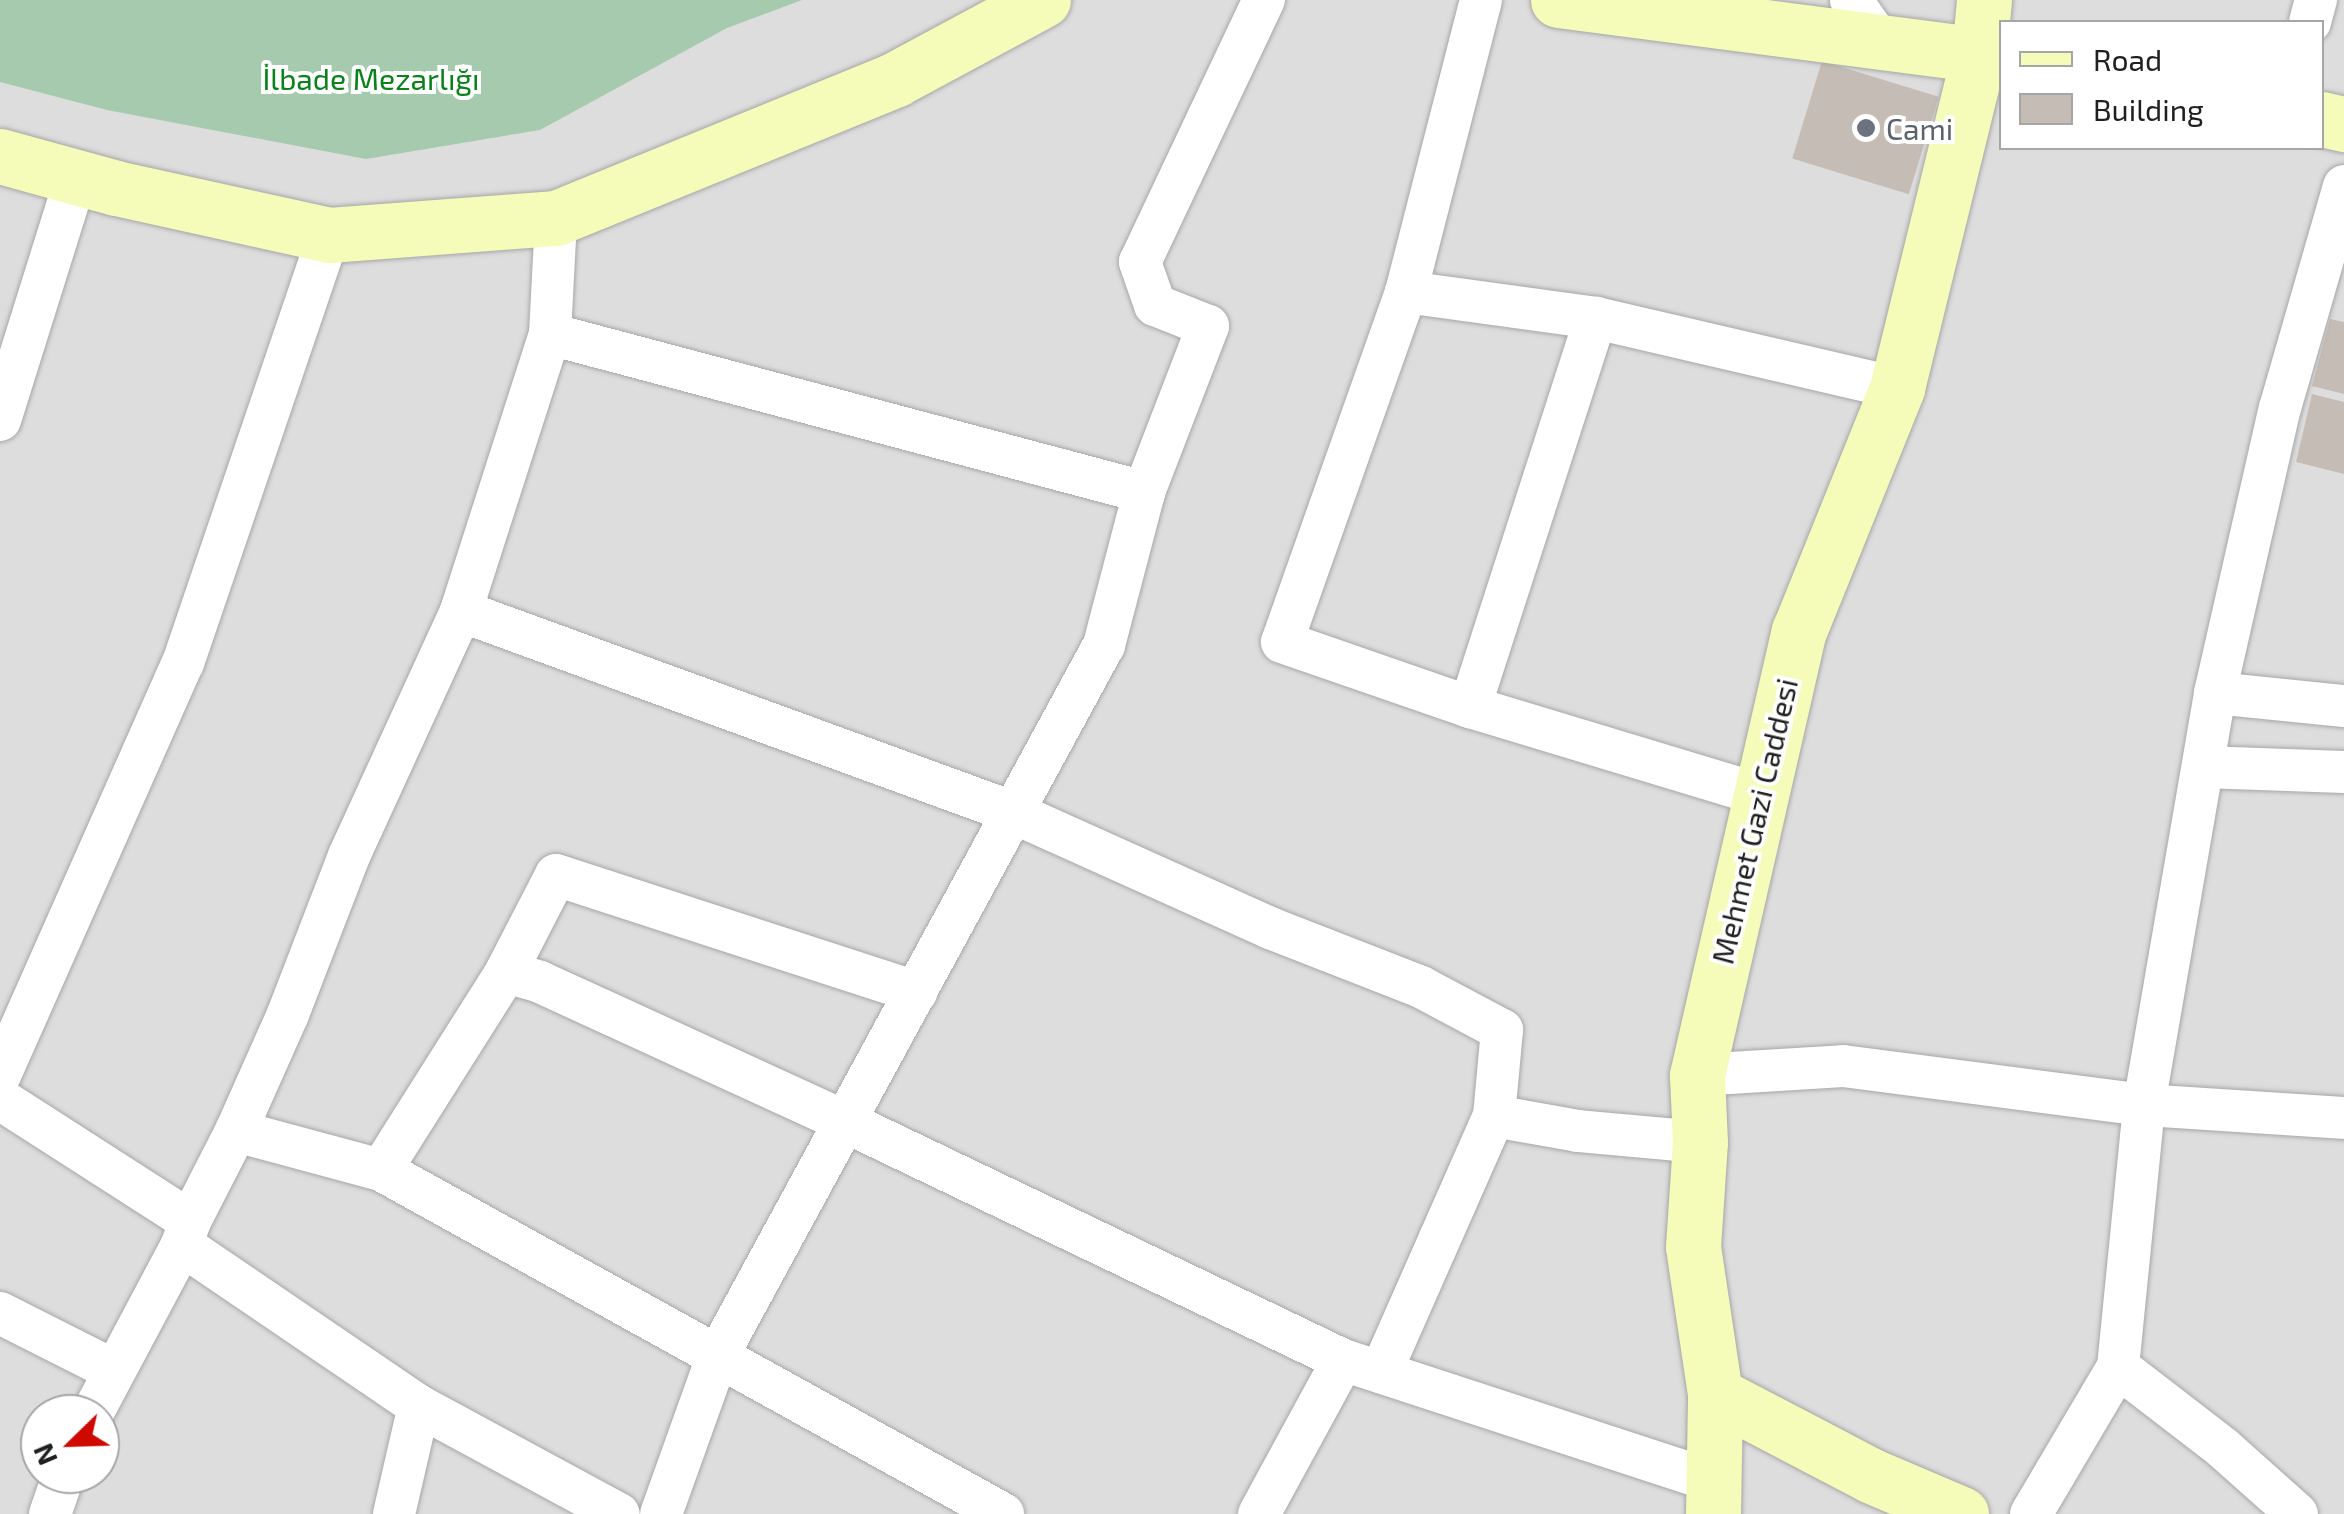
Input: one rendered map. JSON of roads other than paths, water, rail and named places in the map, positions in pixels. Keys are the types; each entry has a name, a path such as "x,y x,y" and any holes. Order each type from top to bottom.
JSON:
{"street":[{"path":"0,156 116,188 330,235 556,218 896,79 1042,0"},
{"path":"660,1514 718,1355 1104,645 1144,492 1208,326 1154,306 1140,262 1264,0"},
{"path":"1481,0 1406,292 1282,642 1470,707 1758,794"},
{"path":"1558,0 1865,20 1990,56"},
{"name":"Mehmet Gazi Caddesi","path":"1712,1497 1716,1394 1693,1246 1700,1142 1696,1075 1758,794 1799,631 1897,388 1990,56 1984,0"},
{"path":"0,420 78,175"},
{"path":"2031,1514 2118,1367 2144,1104 2216,693 2280,408 2344,186"},
{"path":"102,1394 236,1131 288,1014 349,856 461,611 550,334 556,218"},
{"path":"0,1075 183,663 330,235"},
{"path":"1406,292 1596,318 1897,388"},
{"path":"1470,707 1596,318"},
{"path":"550,334 1144,492"},
{"path":"461,611 1012,812 1270,928 1420,987 1502,1030 1494,1116 1362,1366 1259,1514"},
{"path":"2216,693 2344,706"},
{"path":"2203,767 2344,772"},
{"path":"381,1170 506,972 556,874 916,992"},
{"path":"506,972 540,982 846,1122 1362,1366 1712,1497"},
{"path":"1696,1075 1843,1066 2144,1104 2344,1118"},
{"path":"0,1100 419,1406 620,1514"},
{"path":"1494,1116 1578,1131 1700,1142"},
{"path":"236,1131 381,1170 1003,1514"},
{"path":"0,1313 113,1370"},
{"path":"2118,1367 2223,1448 2297,1514"},
{"path":"1716,1394 1872,1476 1962,1514"},
{"path":"394,1514 419,1406"}],"place":[{"name":"Cami","path":"1866,128"}],"park label":[{"name":"İlbade Mezarlığı","path":"371,78"}]}
